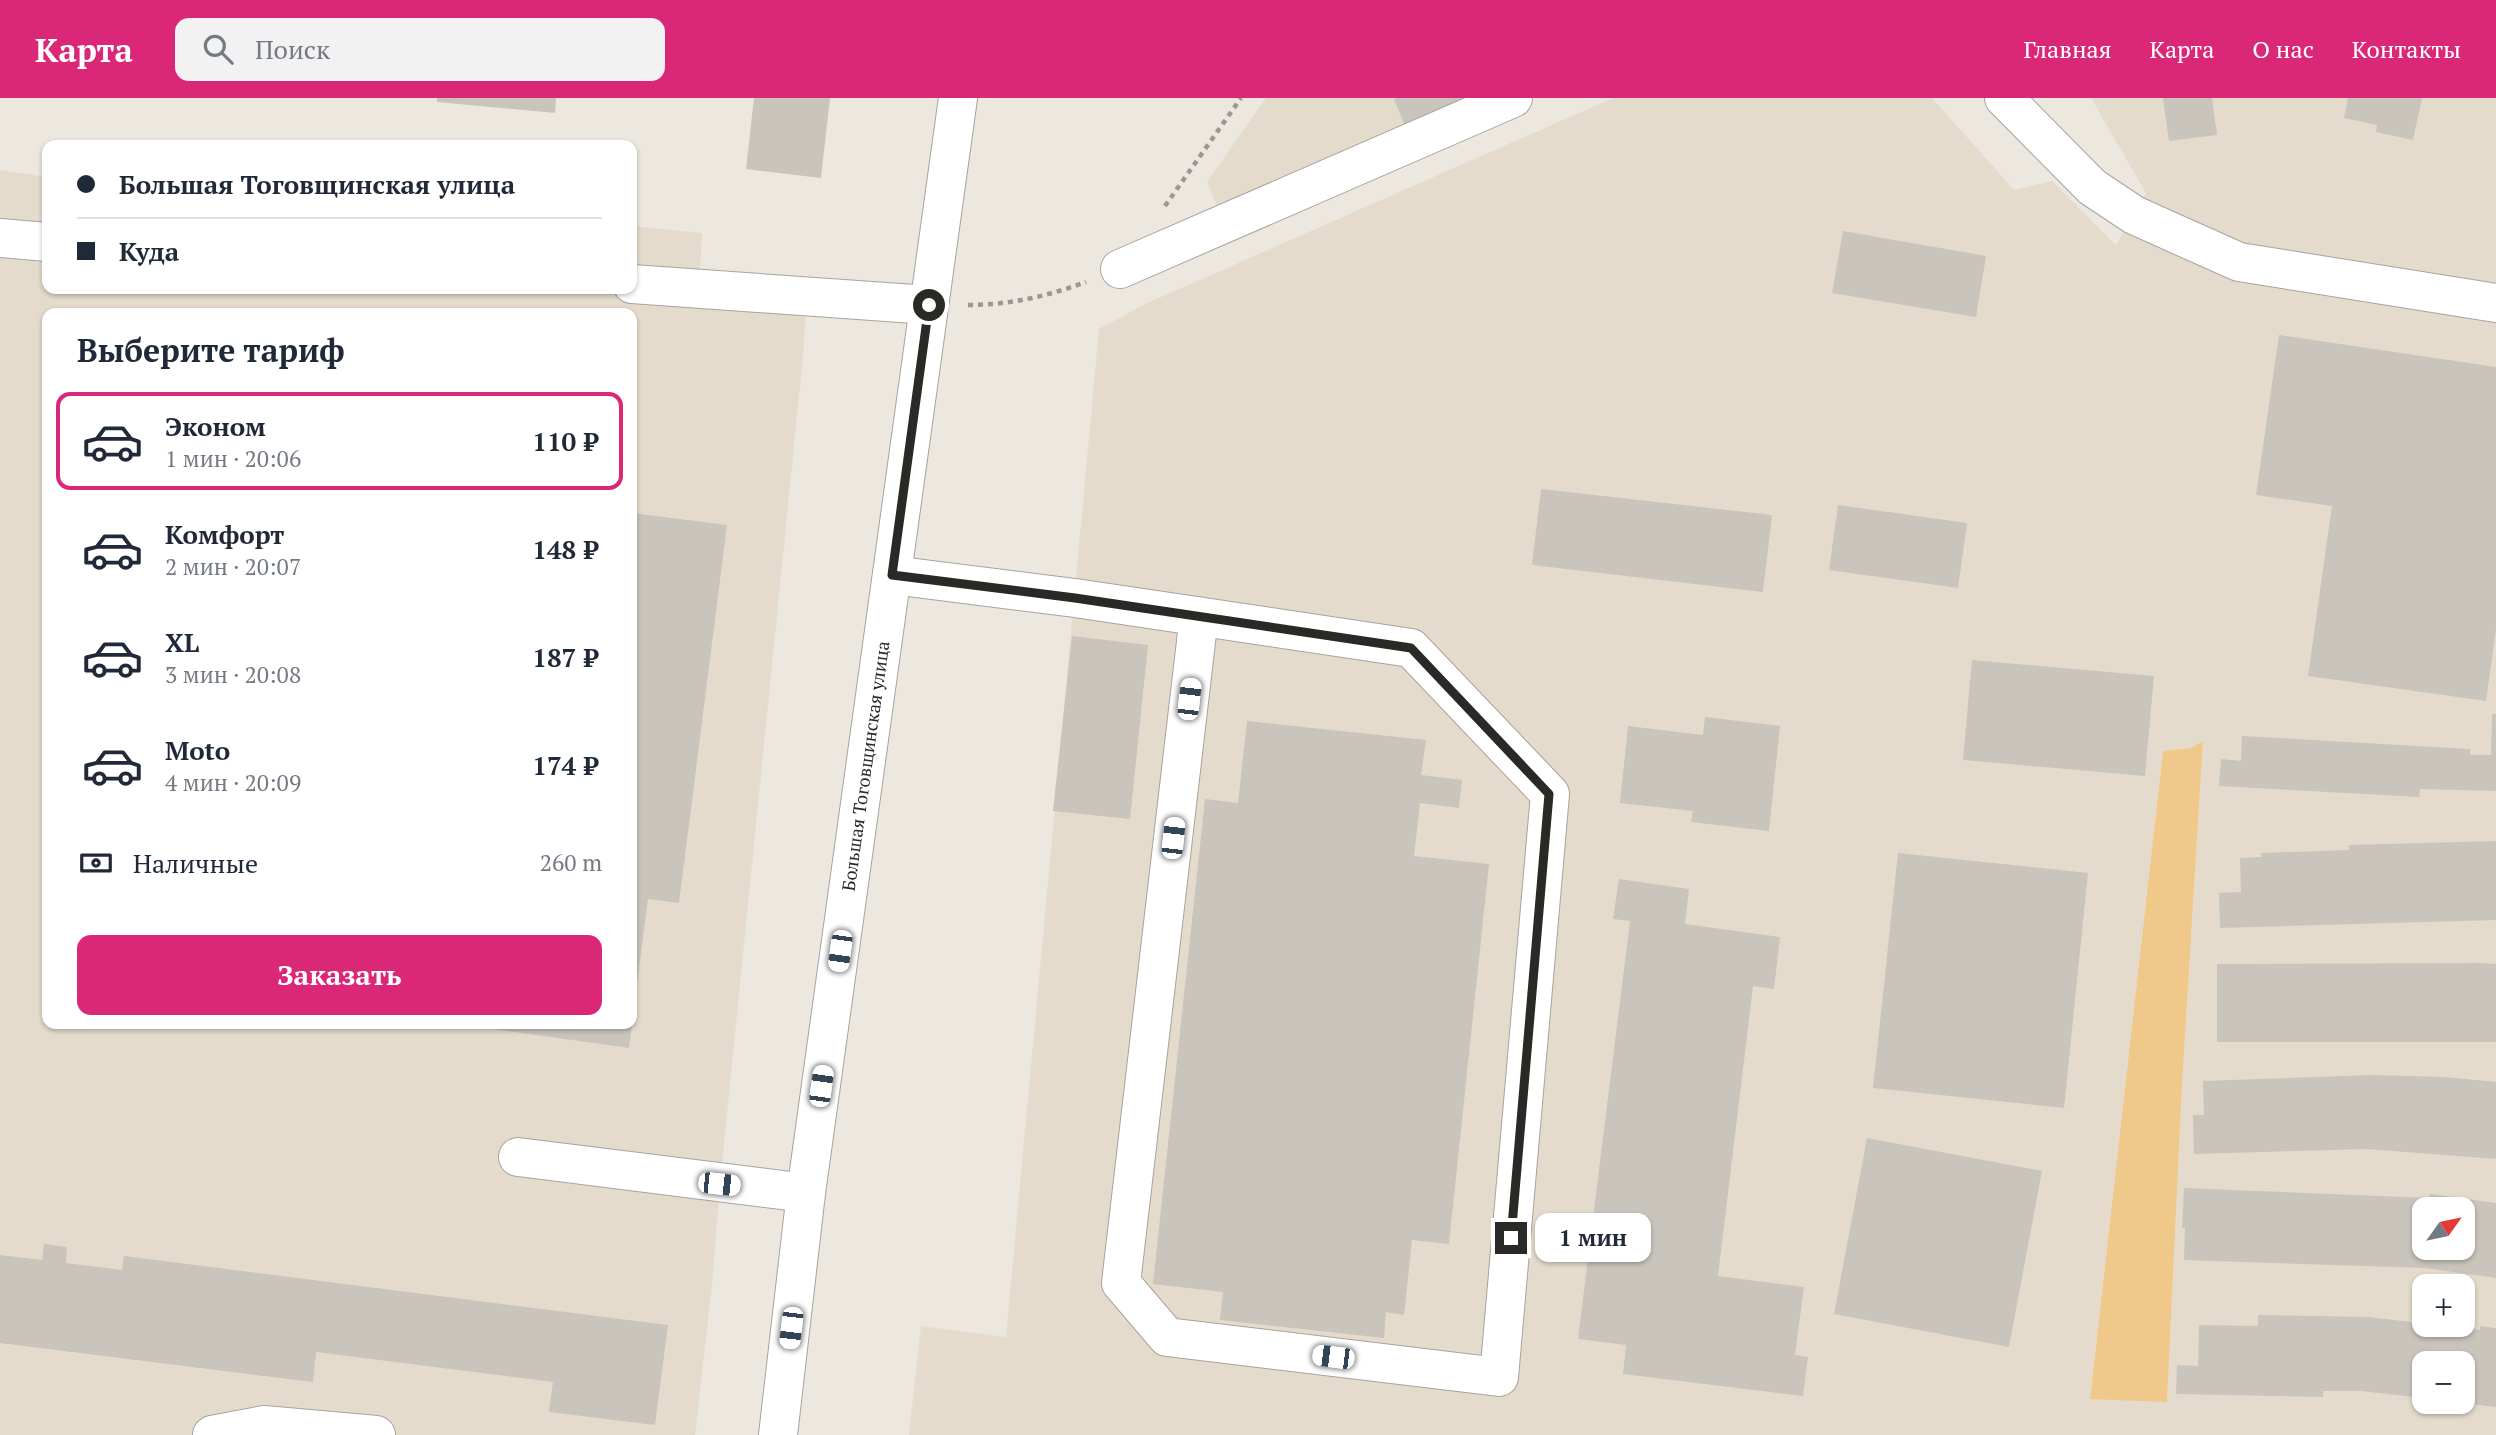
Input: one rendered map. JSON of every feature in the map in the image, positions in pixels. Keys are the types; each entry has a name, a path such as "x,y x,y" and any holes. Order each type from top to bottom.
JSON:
{"street":[{"name":"Большая Тоговщинская улица","path":"778,1435 806,1193 958,98"},
{"path":"1120,269 1513,98"},
{"path":"2004,98 2092,187 2134,215 2239,262 2496,303"},
{"path":"0,239 42,242"},
{"path":"637,284 929,305"},
{"path":"892,575 1199,616 1411,648 1549,794 1499,1377 1167,1337 1121,1283 1199,616"},
{"path":"518,1157 806,1193"},
{"path":"212,1435 264,1425 376,1435"}],"shaded area":[{"path":"1266,98 1465,98 1468,104 1217,206 1207,182"},
{"path":"1613,98 1932,98 2014,190 2052,181 2116,245 2146,193 2091,98 2496,98 2496,1435 909,1435 921,1326 1006,1337 1099,329 1143,305","holes":["2203,742 2182,1085 2167,1401 2090,1398 2163,751 2191,748"]},
{"path":"0,170 42,176 42,294 637,294 637,226 702,233 700,275 808,285 712,1285 695,1435 0,1435"},
{"path":"2203,741 2182,1085 2167,1402 2090,1399 2163,751 2191,748"}],"building":[{"path":"437,98 556,98 555,113 437,102"},
{"path":"754,98 830,98 821,178 746,169"},
{"path":"1465,98 1406,129 1394,99"},
{"path":"2163,98 2212,98 2217,135 2169,141"},
{"path":"2348,98 2422,98 2413,140 2376,132 2377,125 2344,118"},
{"path":"1843,231 1986,256 1976,317 1832,293"},
{"path":"2279,335 2496,367 2496,630 2486,701 2308,676 2332,506 2256,495"},
{"path":"1541,489 1772,515 1763,592 1532,565"},
{"path":"1838,505 1967,523 1958,588 1829,570"},
{"path":"637,514 727,525 679,903 648,899 637,983"},
{"path":"1072,636 1148,645 1130,819 1053,811"},
{"path":"1972,660 2154,676 2145,776 1963,760"},
{"path":"2492,714 2496,714 2496,791 2420,789 2419,797 2219,786 2221,759 2241,761 2242,736 2470,749 2470,755 2491,755"},
{"path":"1705,717 1780,726 1769,831 1691,822 1693,811 1620,803 1628,726 1703,735"},
{"path":"1247,721 1426,740 1421,775 1462,780 1459,808 1420,803 1414,856 1489,864 1449,1244 1412,1240 1404,1315 1386,1312 1384,1338 1220,1320 1223,1292 1153,1284 1205,799 1238,803"},
{"path":"2496,841 2496,920 2220,928 2219,893 2241,892 2240,858 2262,857 2261,853 2349,850 2349,845"},
{"path":"1898,853 2088,873 2064,1108 1873,1088"},
{"path":"1619,879 1689,889 1685,924 1780,937 1774,989 1753,986 1718,1276 1804,1287 1795,1355 1808,1357 1803,1396 1623,1374 1626,1345 1578,1339 1630,921 1613,919"},
{"path":"2217,964 2496,964 2496,1042 2217,1042"},
{"path":"494,1029 631,1029 629,1048"},
{"path":"2372,1075 2496,1082 2496,1159 2366,1149 2194,1154 2193,1115 2204,1115 2203,1081"},
{"path":"1867,1138 2042,1171 2009,1347 1834,1314"},
{"path":"2184,1188 2412,1197 2412,1260 2475,1260 2475,1200 2496,1203 2496,1278 2425,1268 2184,1260 2185,1228 2182,1228"},
{"path":"2430,1194 2452,1197 2430,1197"},
{"path":"44,1244 67,1247 66,1263 122,1270 124,1256 668,1325 655,1425 549,1412 553,1382 316,1352 313,1382 0,1343 0,1255 42,1260"},
{"path":"2258,1315 2368,1317 2412,1322 2412,1337 2475,1337 2475,1329 2480,1330 2480,1326 2496,1328 2496,1407 2475,1405 2475,1351 2412,1351 2412,1397 2361,1391 2323,1391 2323,1397 2176,1394 2177,1365 2198,1366 2199,1325 2258,1326"}],"route":[{"path":"929,305 892,575 1075,598 1411,648 1549,794 1511,1238"}]}
